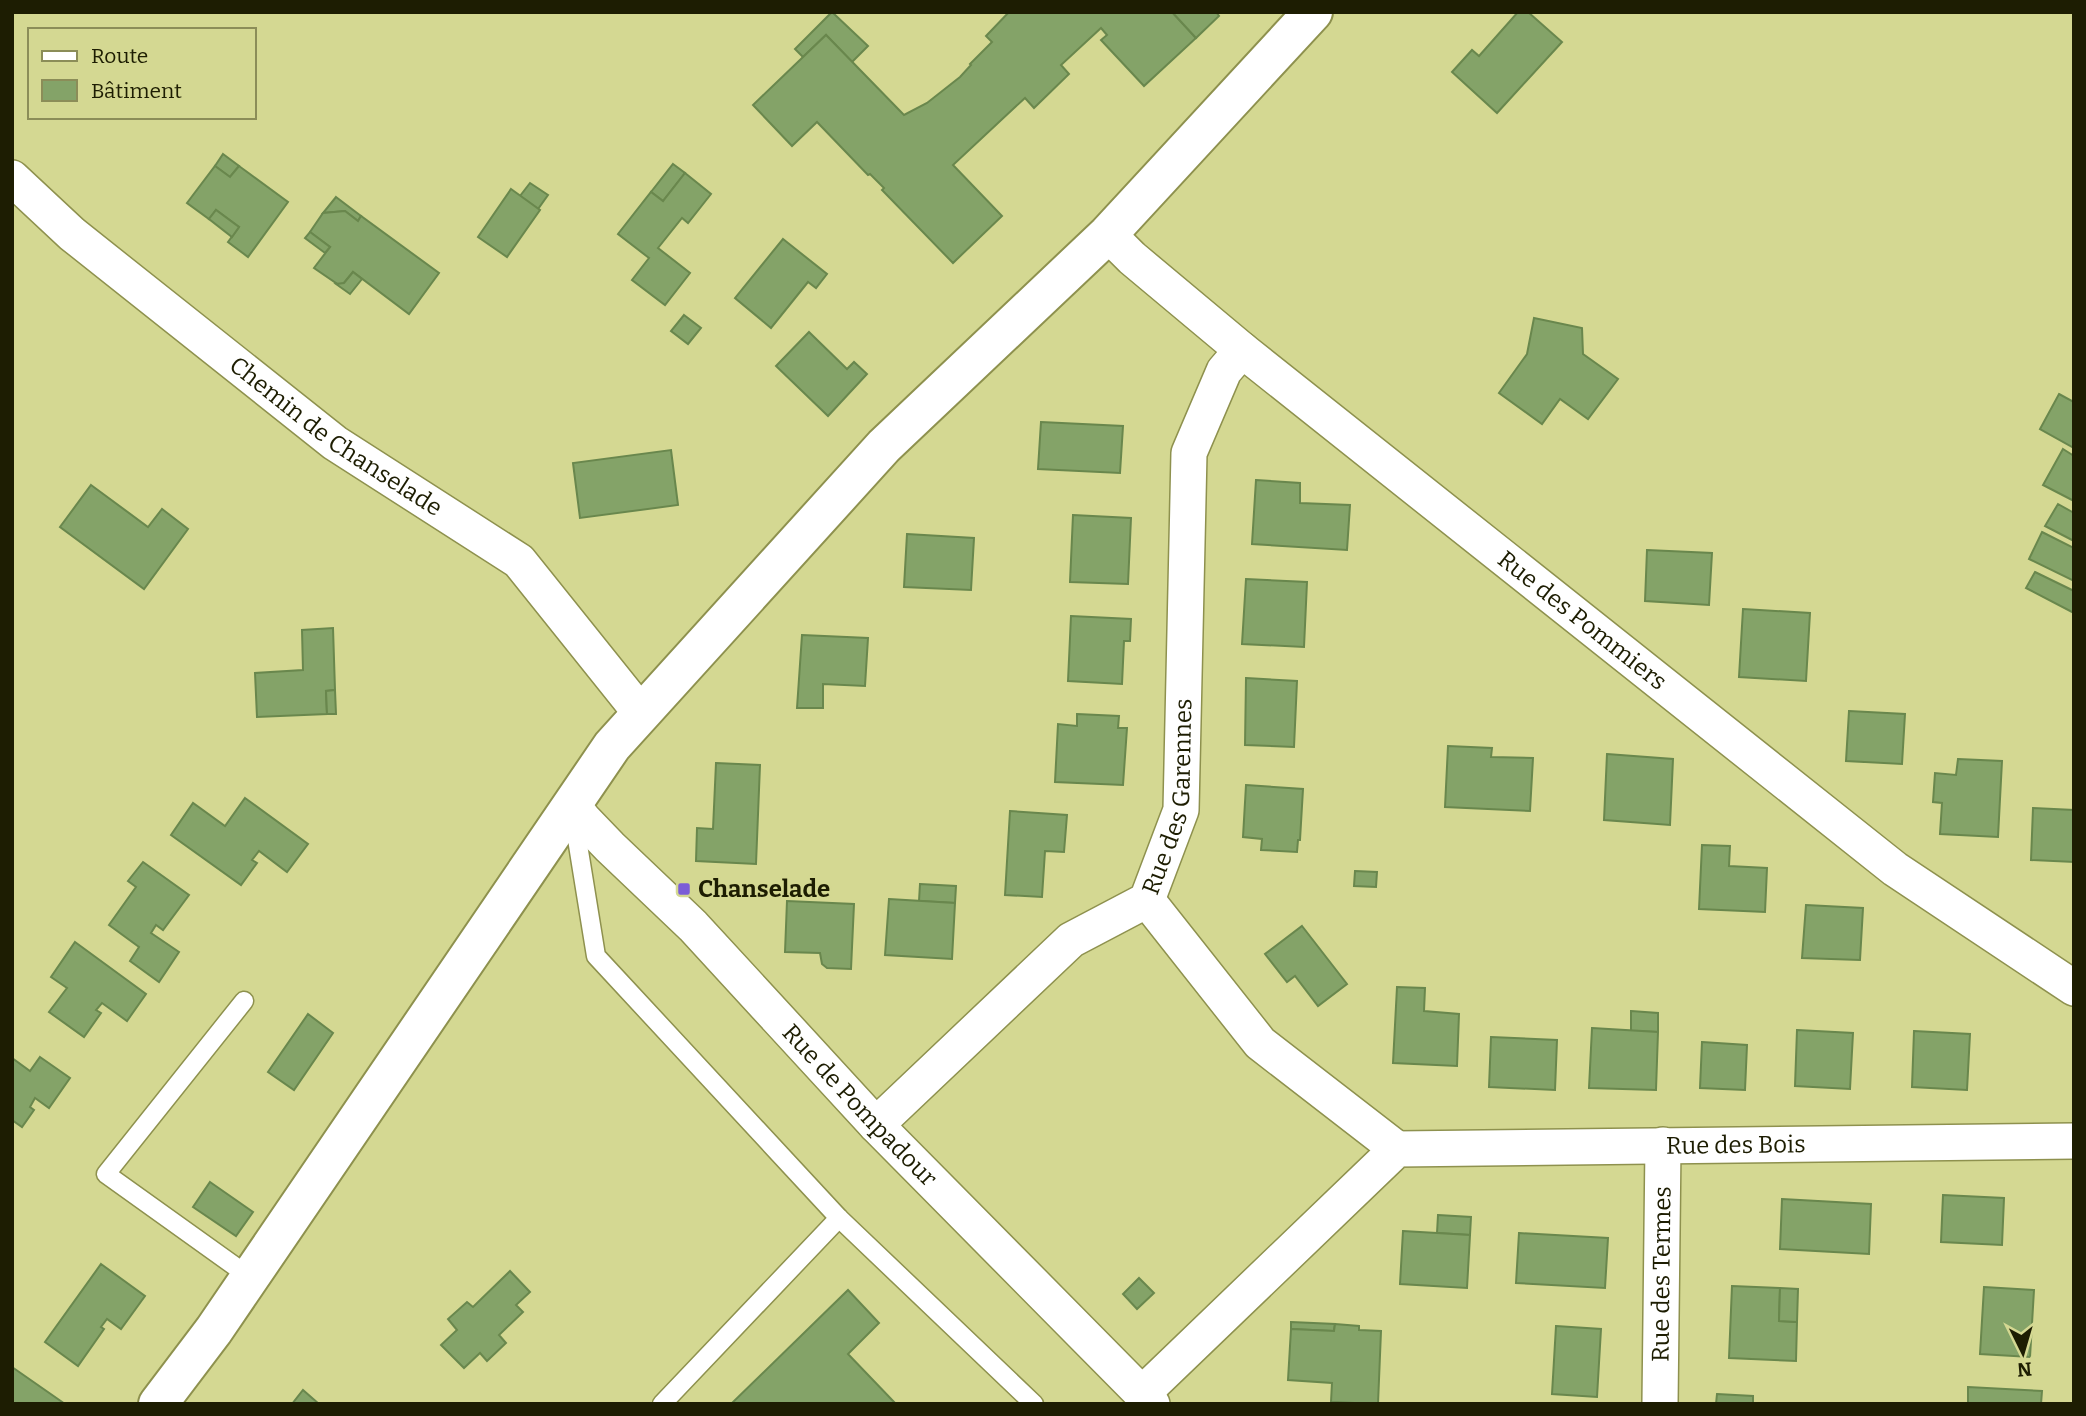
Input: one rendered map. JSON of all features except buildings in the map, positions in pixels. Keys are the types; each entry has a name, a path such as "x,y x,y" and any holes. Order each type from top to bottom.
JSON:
{"street":[{"path":"158,1404 214,1330 612,746 640,712 884,446 1108,234 1312,12"},
{"name":"Chemin de Chanselade","path":"12,178 72,234 335,443 519,561 640,712"},
{"name":"Rue des Pommiers","path":"1108,234 1132,258 1242,350 1895,869 2074,988"},
{"name":"Rue des Garennes","path":"876,1125 1071,940 1147,900 1181,810 1189,453 1224,371 1242,350"},
{"name":"Rue de Pompadour","path":"572,805 583,820 693,926 876,1125 1147,1398"},
{"path":"1147,900 1260,1043 1397,1149 1147,1398"},
{"name":"Rue des Bois","path":"1397,1149 1663,1145 2069,1130"},
{"name":"Rue des Termes","path":"1660,1404 1663,1145"}],"lane":[{"path":"572,805 596,956 839,1218 1034,1404"},
{"path":"244,1001 106,1174 250,1277"},
{"path":"662,1404 839,1218"}],"place":[{"name":"Chanselade","path":"684,889"}]}
